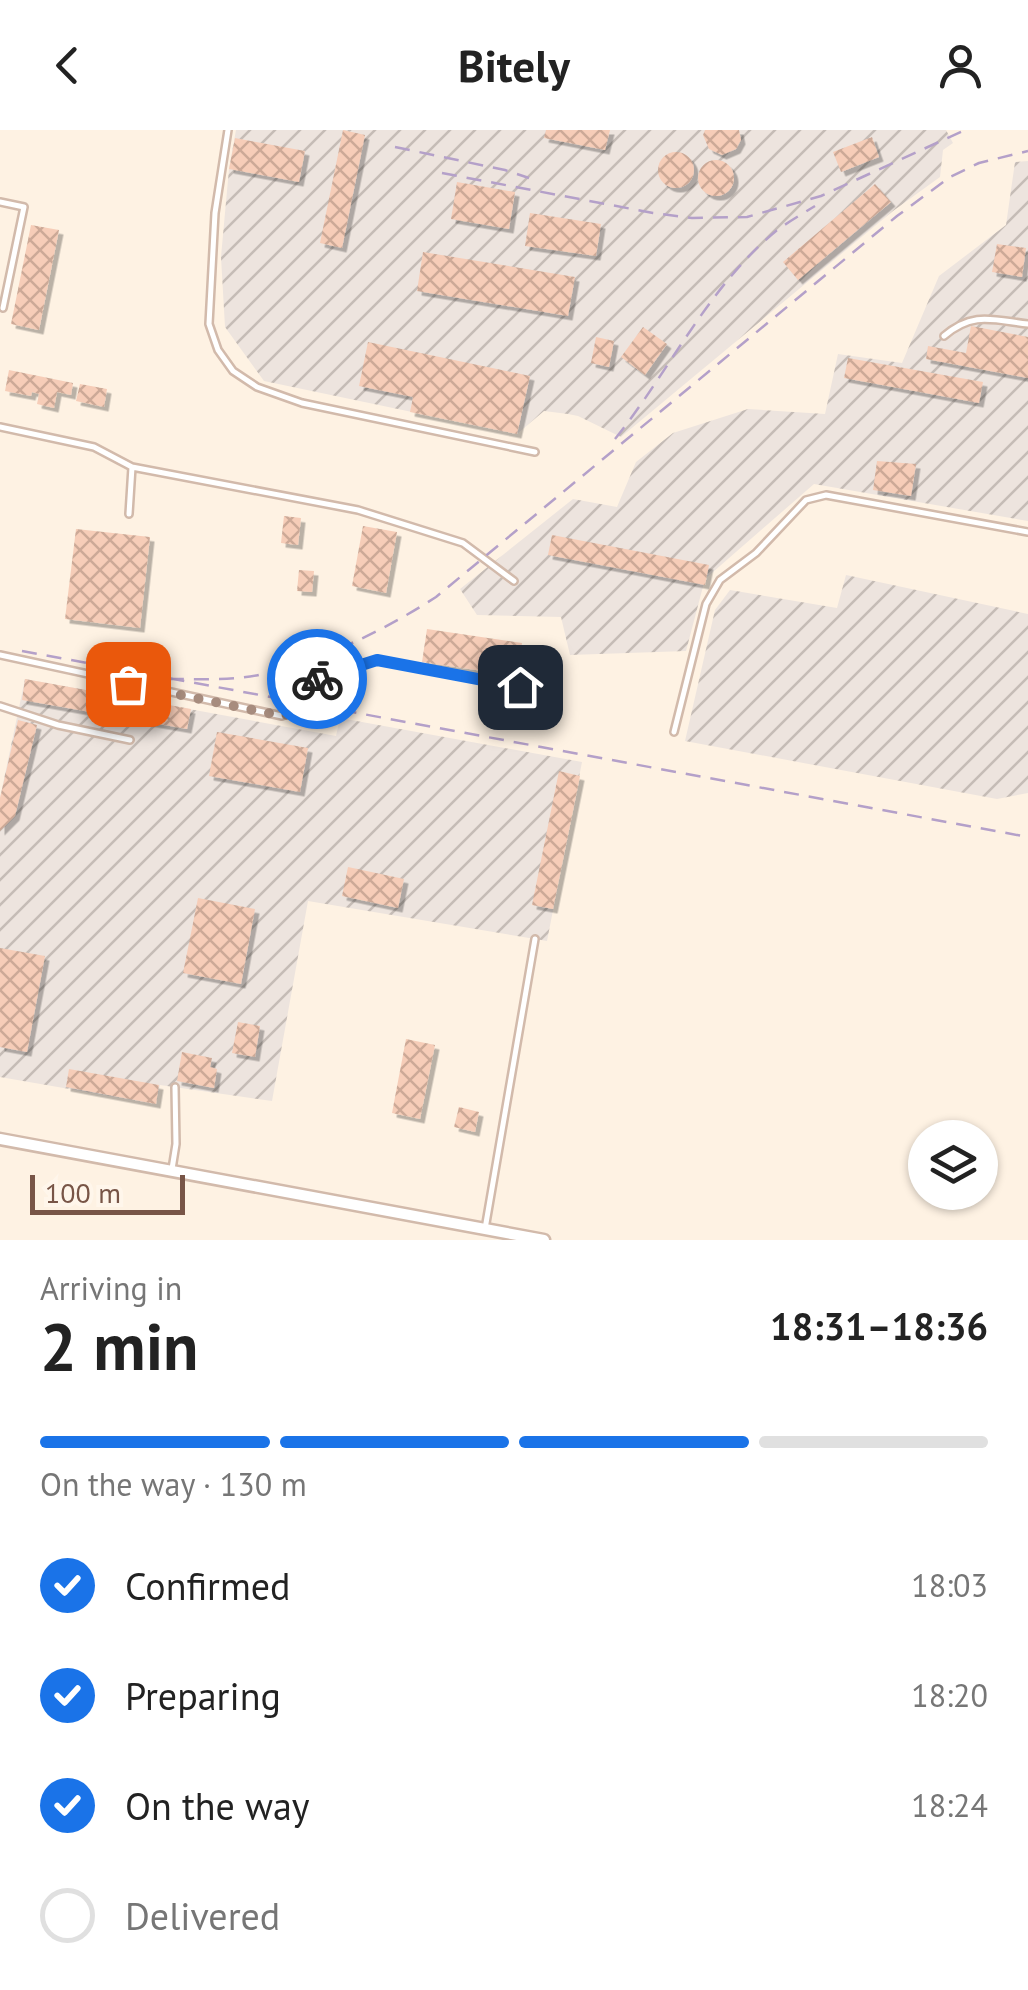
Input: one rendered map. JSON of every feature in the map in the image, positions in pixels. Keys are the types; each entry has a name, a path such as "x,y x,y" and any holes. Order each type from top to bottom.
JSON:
{"street":[{"path":"0,1139 536,1239"}],"lane":[{"path":"228,130 215,212 210,324 218,350 233,371 257,387 302,403 536,452"},
{"path":"0,202 24,207 2,308"},
{"path":"944,336 962,320 982,318 1028,324"},
{"path":"0,427 94,447 132,467 358,510 463,542 514,581"},
{"path":"129,514 132,467"},
{"path":"674,732 706,604 720,580 756,553 806,500 826,495 1028,532"},
{"path":"0,656 282,716 293,709 309,683 377,660 520,687"},
{"path":"0,706 58,725 130,740"},
{"path":"484,1229 535,939"},
{"path":"171,1172 176,1144 175,1087"}],"shaded area":[{"path":"236,130 946,130 953,143 943,150 940,177 893,211 621,437 568,414 544,411 517,434 264,381 225,327 221,257"},
{"path":"1028,161 1028,521 814,484 705,579 686,651 570,655 561,617 477,615 460,589 573,499 617,507 636,462 673,433 748,409 825,414 838,354 902,363 939,276 1006,225 1015,162"},
{"path":"846,575 1028,614 1028,793 997,799 685,741 715,610 730,590 837,608"},
{"path":"25,679 336,736 340,718 582,762 547,941 308,901 272,1101 160,1085 156,1104 0,1077 0,798"}],"building":[{"path":"343,130 365,135 342,248 320,243"},
{"path":"546,130 610,130 605,150 544,138"},
{"path":"705,130 739,130 741,140 736,149 722,155 709,149"},
{"path":"872,137 879,157 841,172 833,152"},
{"path":"235,138 305,151 299,182 229,169"},
{"path":"676,152 689,157 694,170 689,183 676,188 663,183 658,170 663,157"},
{"path":"716,160 729,165 734,178 729,191 716,196 703,191 698,178 703,165"},
{"path":"457,182 515,192 509,229 451,219"},
{"path":"875,184 891,202 798,280 783,262"},
{"path":"530,213 601,224 596,256 525,246"},
{"path":"31,225 59,230 39,330 11,324"},
{"path":"997,244 1026,248 1022,277 992,272"},
{"path":"423,252 575,277 568,316 417,291"},
{"path":"971,326 1028,337 1028,378 926,359 928,346 966,353"},
{"path":"643,327 667,344 645,375 621,357"},
{"path":"596,337 614,341 609,367 591,363"},
{"path":"368,342 530,376 517,434 410,412 413,397 359,386"},
{"path":"848,358 983,382 979,403 844,378"},
{"path":"9,370 73,383 71,395 57,392 54,408 37,404 39,394 5,391"},
{"path":"80,384 107,389 104,407 76,401"},
{"path":"877,461 916,464 911,496 873,490"},
{"path":"284,516 301,518 298,545 281,543"},
{"path":"363,526 397,532 386,593 352,586"},
{"path":"76,529 150,537 140,628 65,619"},
{"path":"552,535 709,565 705,585 548,555"},
{"path":"299,570 314,571 312,592 297,591"},
{"path":"427,629 522,643 517,676 422,662"},
{"path":"25,679 191,709 187,729 22,700"},
{"path":"18,720 37,725 15,816 0,831 0,798"},
{"path":"217,732 308,748 300,792 209,776"},
{"path":"559,771 580,776 553,909 532,905"},
{"path":"348,867 404,879 398,908 342,896"},
{"path":"198,898 255,909 241,984 183,973"},
{"path":"0,948 45,956 27,1052 0,1047"},
{"path":"238,1022 260,1026 255,1057 232,1053"},
{"path":"406,1039 435,1045 420,1119 392,1113"},
{"path":"182,1052 212,1058 210,1067 217,1069 214,1088 177,1081"},
{"path":"69,1069 159,1085 156,1104 66,1087"},
{"path":"459,1107 479,1112 475,1132 454,1127"}],"railway":[{"path":"442,173 653,213 692,218 747,217 821,196 965,130"},
{"path":"395,147 529,178"},
{"path":"169,679 240,678 286,668 353,643 436,597 897,216 950,177 979,163 1028,151"},
{"path":"615,439 730,278 776,231 815,206"},
{"path":"22,651 1028,837"}],"way so far":[{"path":"128,684 282,716 289,714 309,683 317,679"}],"route":[{"path":"317,679 377,660 520,687"}]}
